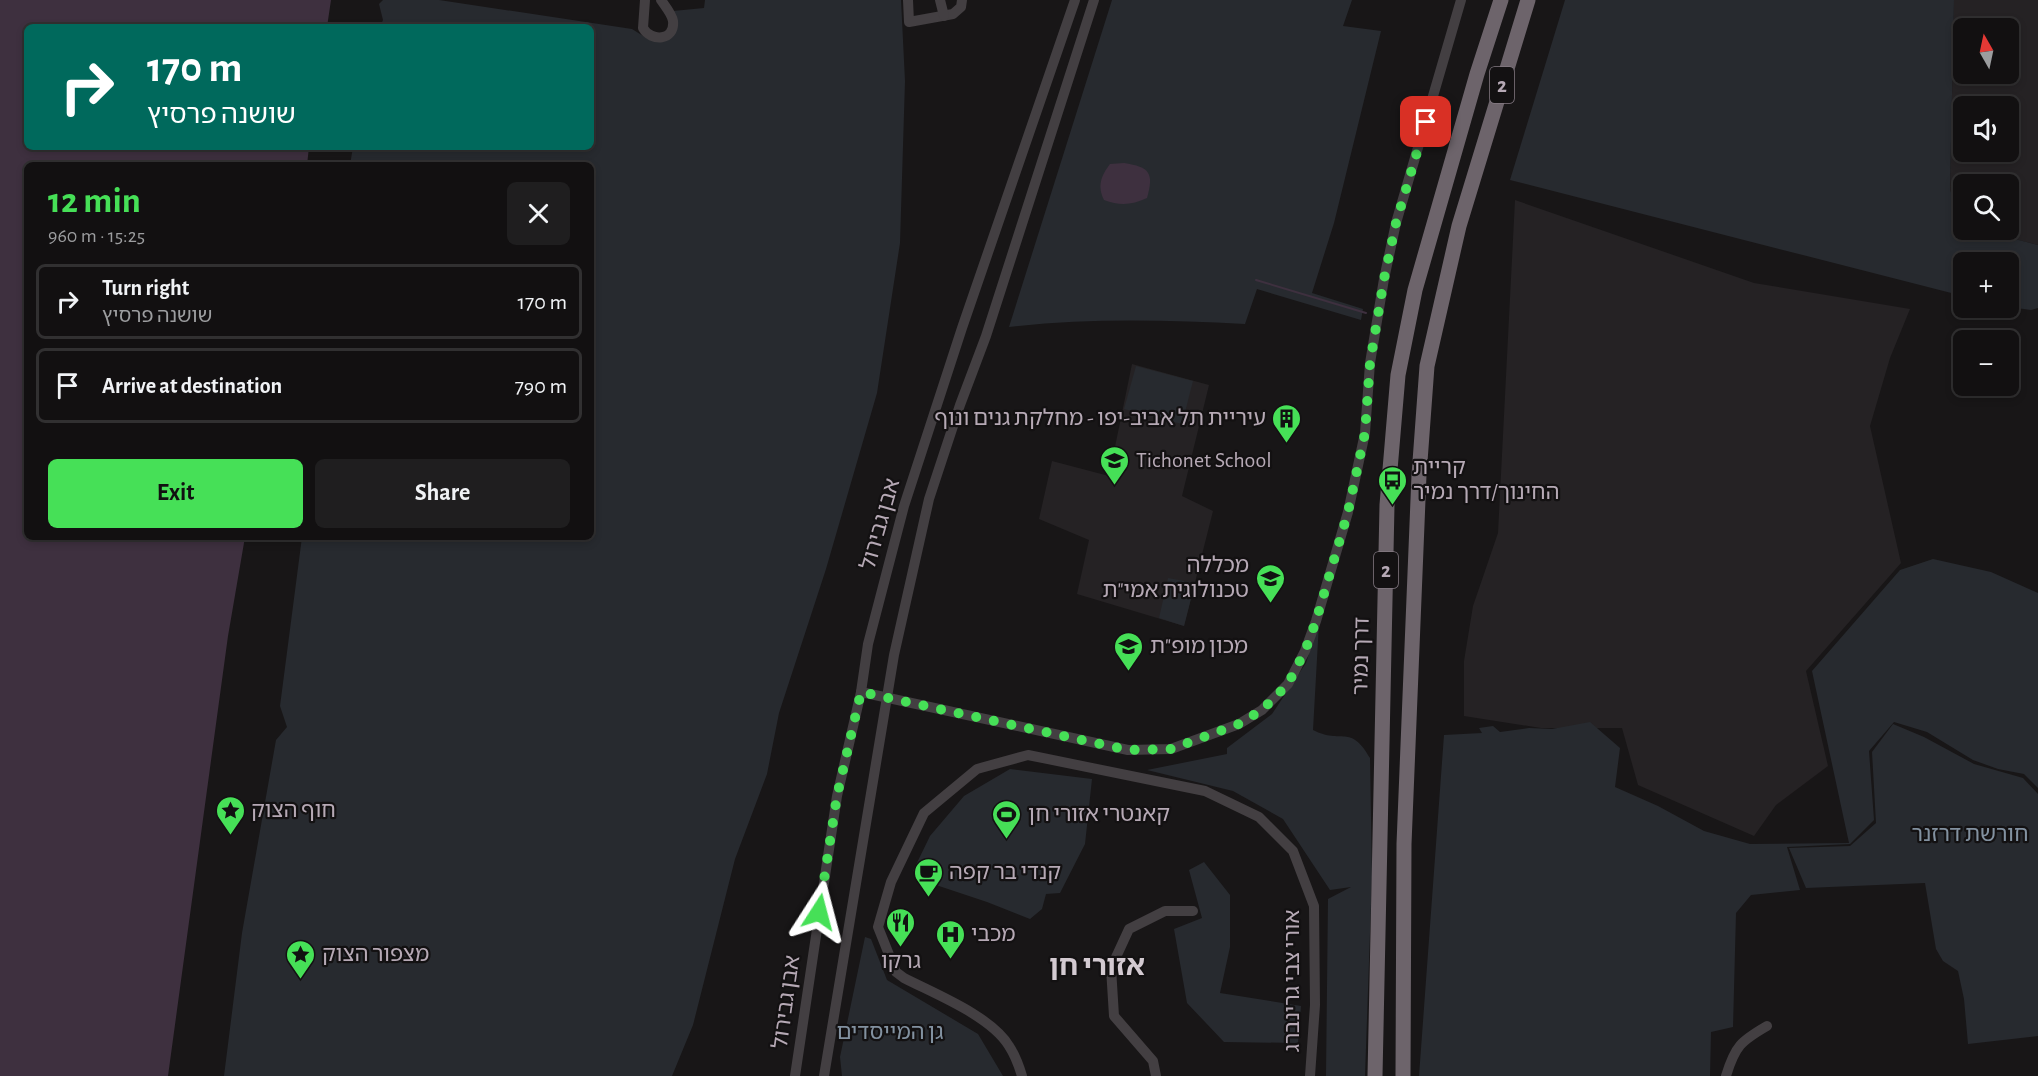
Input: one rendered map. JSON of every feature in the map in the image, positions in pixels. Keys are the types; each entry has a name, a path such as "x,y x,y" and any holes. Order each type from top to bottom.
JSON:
{"highway":[{"name":"דרך נמיר","path":"1375,1076 1387,505 1398,375 1415,290 1477,74 1501,0"},
{"name":"2","path":"1402,1076 1404,844 1419,487 1427,366 1459,226 1528,0"}],"street":[{"path":"645,0 643,28 648,35 662,38 670,33 673,22 660,0"},
{"path":"908,0 909,22 944,16 958,11 962,0"},
{"path":"940,0 944,16"},
{"name":"אבן גבירול","path":"795,1076 837,796 861,692 868,644 904,506 962,328 1075,0"},
{"name":"אבן גבירול","path":"824,1076 894,655 929,499 986,336 1094,0"},
{"path":"861,692 1128,750 1171,749 1239,724 1262,710 1288,684 1305,651 1316,621 1348,512 1365,433 1370,363 1396,223 1461,0"},
{"name":"אורי צבי גרינברג","path":"1022,1076 1009,1045 977,1015 896,972 878,927 895,871 924,813 977,769 1028,755 1205,791 1259,817 1293,851 1314,906 1315,1005 1310,1076"},
{"path":"1156,1076 1153,1061 1114,1016 1111,968 1128,929 1165,912 1193,911"},
{"path":"1726,1076 1732,1058 1745,1039 1767,1026"},
{"path":"1009,1045 1015,1076"}],"shaded area":[{"path":"0,0 331,0 327,24 24,24 24,150 309,150 307,162 24,162 24,540 244,540 228,636 168,1076 0,1076"},
{"path":"1954,0 2038,0 2038,245 2019,240 2019,174 1953,174 1953,199 1950,189 1953,47 1953,84 2019,84 2019,18 1954,18"},
{"path":"1124,163 1145,169 1148,173 1150,183 1147,198 1126,204 1104,200 1100,186 1104,173 1110,164"},
{"path":"1515,200 1754,283 1910,309 1890,358 1870,426 1901,563 1806,671 1828,766 1776,805 1754,836 1638,785 1622,728 1541,728 1464,716 1464,661 1473,606 1498,533"},
{"name":"Tichonet School","path":"1132,364 1209,385 1182,496 1213,511 1184,626 1077,594 1089,540 1039,519 1052,461 1109,476"}],"green space":[{"path":"383,0 439,0 632,29 648,39 669,40 673,11 704,8 705,0 901,0 905,81 900,243 877,393 826,569 779,713 767,774 735,859 693,1025 672,1076 224,1076 242,933 276,740 287,727 280,706 302,540 594,540 594,162 350,162 352,150 594,150 594,24 381,24 383,20 379,4"},
{"path":"1112,0 1352,0 1343,26 1381,31 1334,223 1312,293 1363,309 1361,320 1257,289 1245,324 1127,321 1068,322 1009,327"},
{"path":"1565,0 1954,0 1950,189 1953,199 1953,240 2019,240 2038,245 2038,308 2031,310 2019,308 2019,252 1953,252 1953,293 1510,180"},
{"path":"1136,366 1193,381 1182,424 1124,409"},
{"path":"1933,559 1991,572 2038,593 2038,788 2024,774 1998,769 1973,760 1927,732 1894,722 1869,751 1874,820 1850,844 1787,847 1800,890 1751,895 1736,913 1733,1027 1711,1032 1710,1076 1419,1076 1444,735 1482,733 1479,728 1493,726 1500,732 1529,728 1552,729 1590,722 1620,748 1615,787 1658,806 1704,831 1750,844 1849,843 1812,671 1900,570"},
{"path":"1168,578 1195,583 1184,626 1159,618"},
{"path":"1319,623 1313,730 1331,736 1351,738 1363,747 1370,758 1372,876 1365,1076 1326,1076 1328,899 1351,887 1330,890 1283,819 1233,791 1147,770 1227,754 1227,748 1272,714 1306,663"},
{"name":"חורשת דרזנר","path":"1893,724 1924,737 1974,764 2023,778 2038,794 2038,1036 1968,1044 1964,999 1958,971 1943,961 1936,949 1925,883 1806,888 1789,848 1850,846 1876,823 1872,752"},
{"name":"קאנטרי אזורי חן","path":"1010,769 1092,779 1085,844 1060,893 1046,894 1042,909 1030,919 936,885 913,871 930,836 964,796"},
{"path":"1204,862 1230,895 1230,947 1220,993 1301,1006 1298,1043 1224,1042 1187,1003 1174,929 1202,918 1189,870"},
{"name":"גן המייסדים","path":"865,937 871,939 887,980 978,1034 1003,1076 842,1076 840,1057"}],"waterway":[{"path":"1256,280 1366,313"}],"place":[{"name":"עיריית תל אביב-יפו - מחלקת גנים ונוף","path":"1287,444"},
{"name":"Tichonet School","path":"1115,486"},
{"name":"קריית החינוך/דרך נמיר","path":"1392,506"},
{"name":"מכללה טכנולוגית אמי\"ת","path":"1270,604"},
{"name":"מכון מופ\"ת","path":"1129,672"},
{"name":"חוף הצוק","path":"230,836"},
{"name":"קאנטרי אזורי חן","path":"1007,840"},
{"name":"קנדי בר קפה","path":"928,898"},
{"name":"גרקו","path":"901,948"},
{"name":"מכבי","path":"950,960"},
{"name":"מצפור הצוק","path":"301,980"}],"district":[{"name":"אזורי חן","path":"1097,967"}],"route":[{"path":"819,912 837,796 861,692 1128,750 1171,749 1239,724 1262,710 1288,684 1305,651 1316,621 1348,512 1365,433 1370,363 1384,279 1396,223 1426,122"}]}
